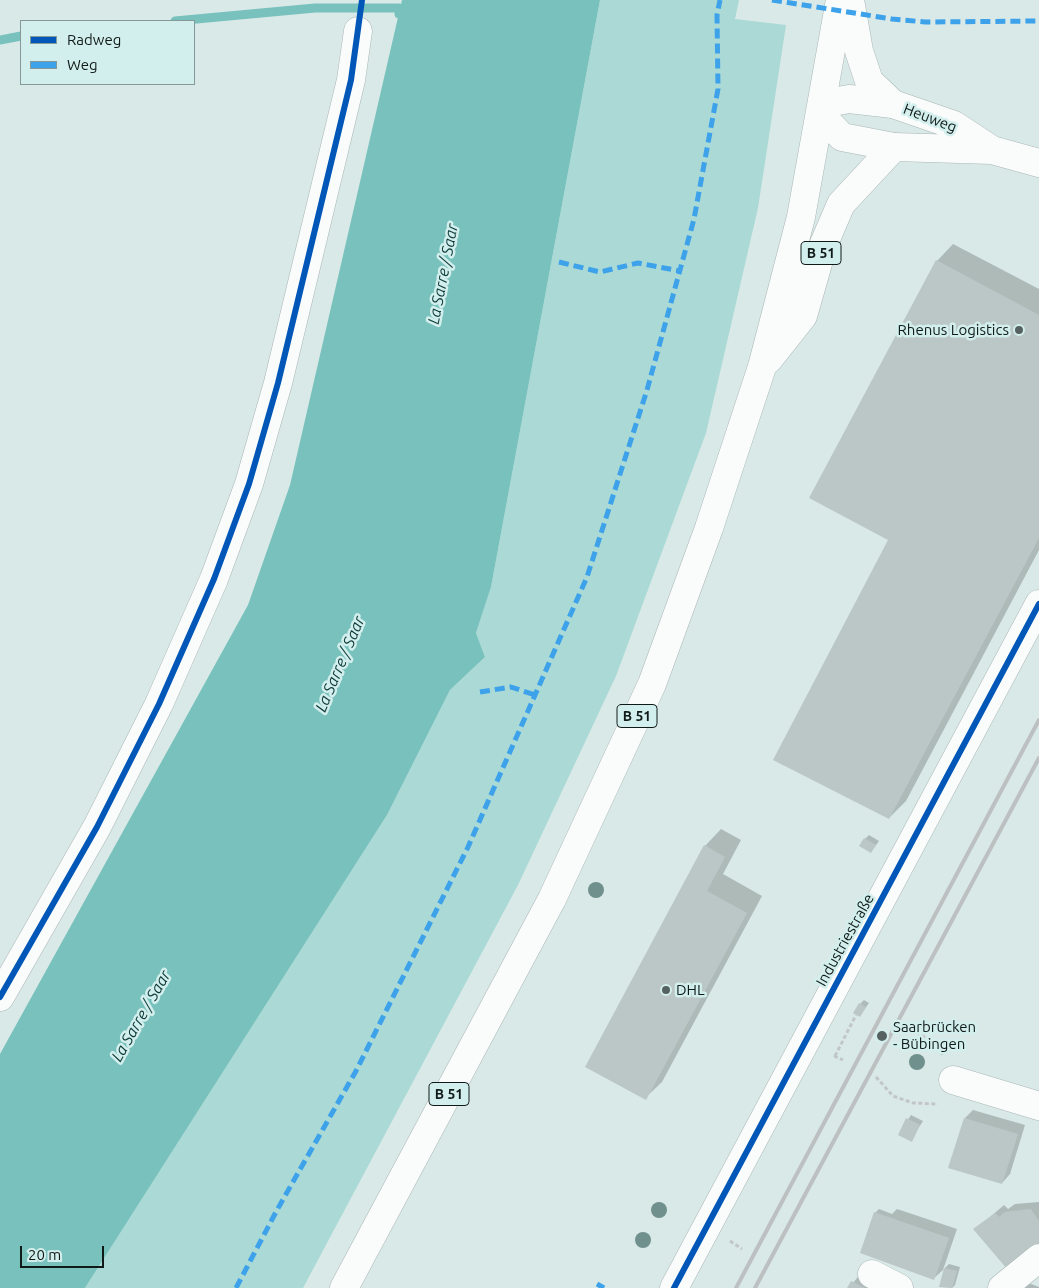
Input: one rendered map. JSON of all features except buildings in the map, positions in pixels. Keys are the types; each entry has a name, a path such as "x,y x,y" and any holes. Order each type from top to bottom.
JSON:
{"main road":[{"name":"B 51","path":"344,1288 552,899 652,684 686,593 762,367 801,217 840,0"},
{"path":"850,0 859,51 869,81 893,104"},
{"path":"0,997 97,827 159,704 221,561 249,484 278,383 351,80 358,31"},
{"path":"821,109 849,99 893,104"},
{"name":"Heuweg","path":"893,104 954,125 992,150"},
{"name":"Heuweg","path":"821,109 842,137 894,147 992,150 1039,163"},
{"name":"B 51","path":"762,367 803,316 823,246 841,204 894,147"},
{"name":"Industriestraße","path":"674,1288 1039,604"},
{"path":"953,1080 1039,1106"},
{"path":"1002,1288 1039,1258"},
{"path":"872,1274 899,1288"}],"path":[{"path":"835,1056 856,1015"},
{"path":"916,1032 938,1045 953,1080"},
{"path":"876,1077 893,1096 913,1103 924,1104"},
{"path":"736,1245 742,1248"}],"shaded area":[{"path":"600,0 739,0 735,19 786,25 758,208 706,433 616,676 518,885 303,1288 85,1288 387,815 450,690 485,657 476,633 491,587"}],"water":[{"name":"La Sarre / Saar","path":"402,0 600,0 491,587 476,633 485,657 450,690 387,815 85,1288 0,1288 0,1054 248,605 290,485"}],"waterway":[{"path":"186,20 315,8 399,8 399,14 411,15"},
{"path":"0,40 20,36"}],"railway":[{"path":"736,1288 1039,720"},
{"path":"755,1288 1039,758"}],"marked path":[{"path":"236,1288 277,1210 356,1071 468,847 587,577 647,390 694,219 718,89 717,15 720,0"},
{"path":"772,0 892,19 925,22 1039,21"},
{"path":"559,262 600,272 638,263 680,271"},
{"path":"480,692 511,687 535,695"},
{"path":"597,1284 604,1288"}],"cycle path":[{"path":"0,997 97,827 159,704 214,579 249,484 278,383 351,80 362,0"},
{"path":"674,1288 1039,604"}],"place":[{"name":"Rhenus Logistics","path":"1019,330"},
{"name":"DHL","path":"666,990"},
{"name":"Saarbrücken - Bübingen","path":"882,1036"}]}
